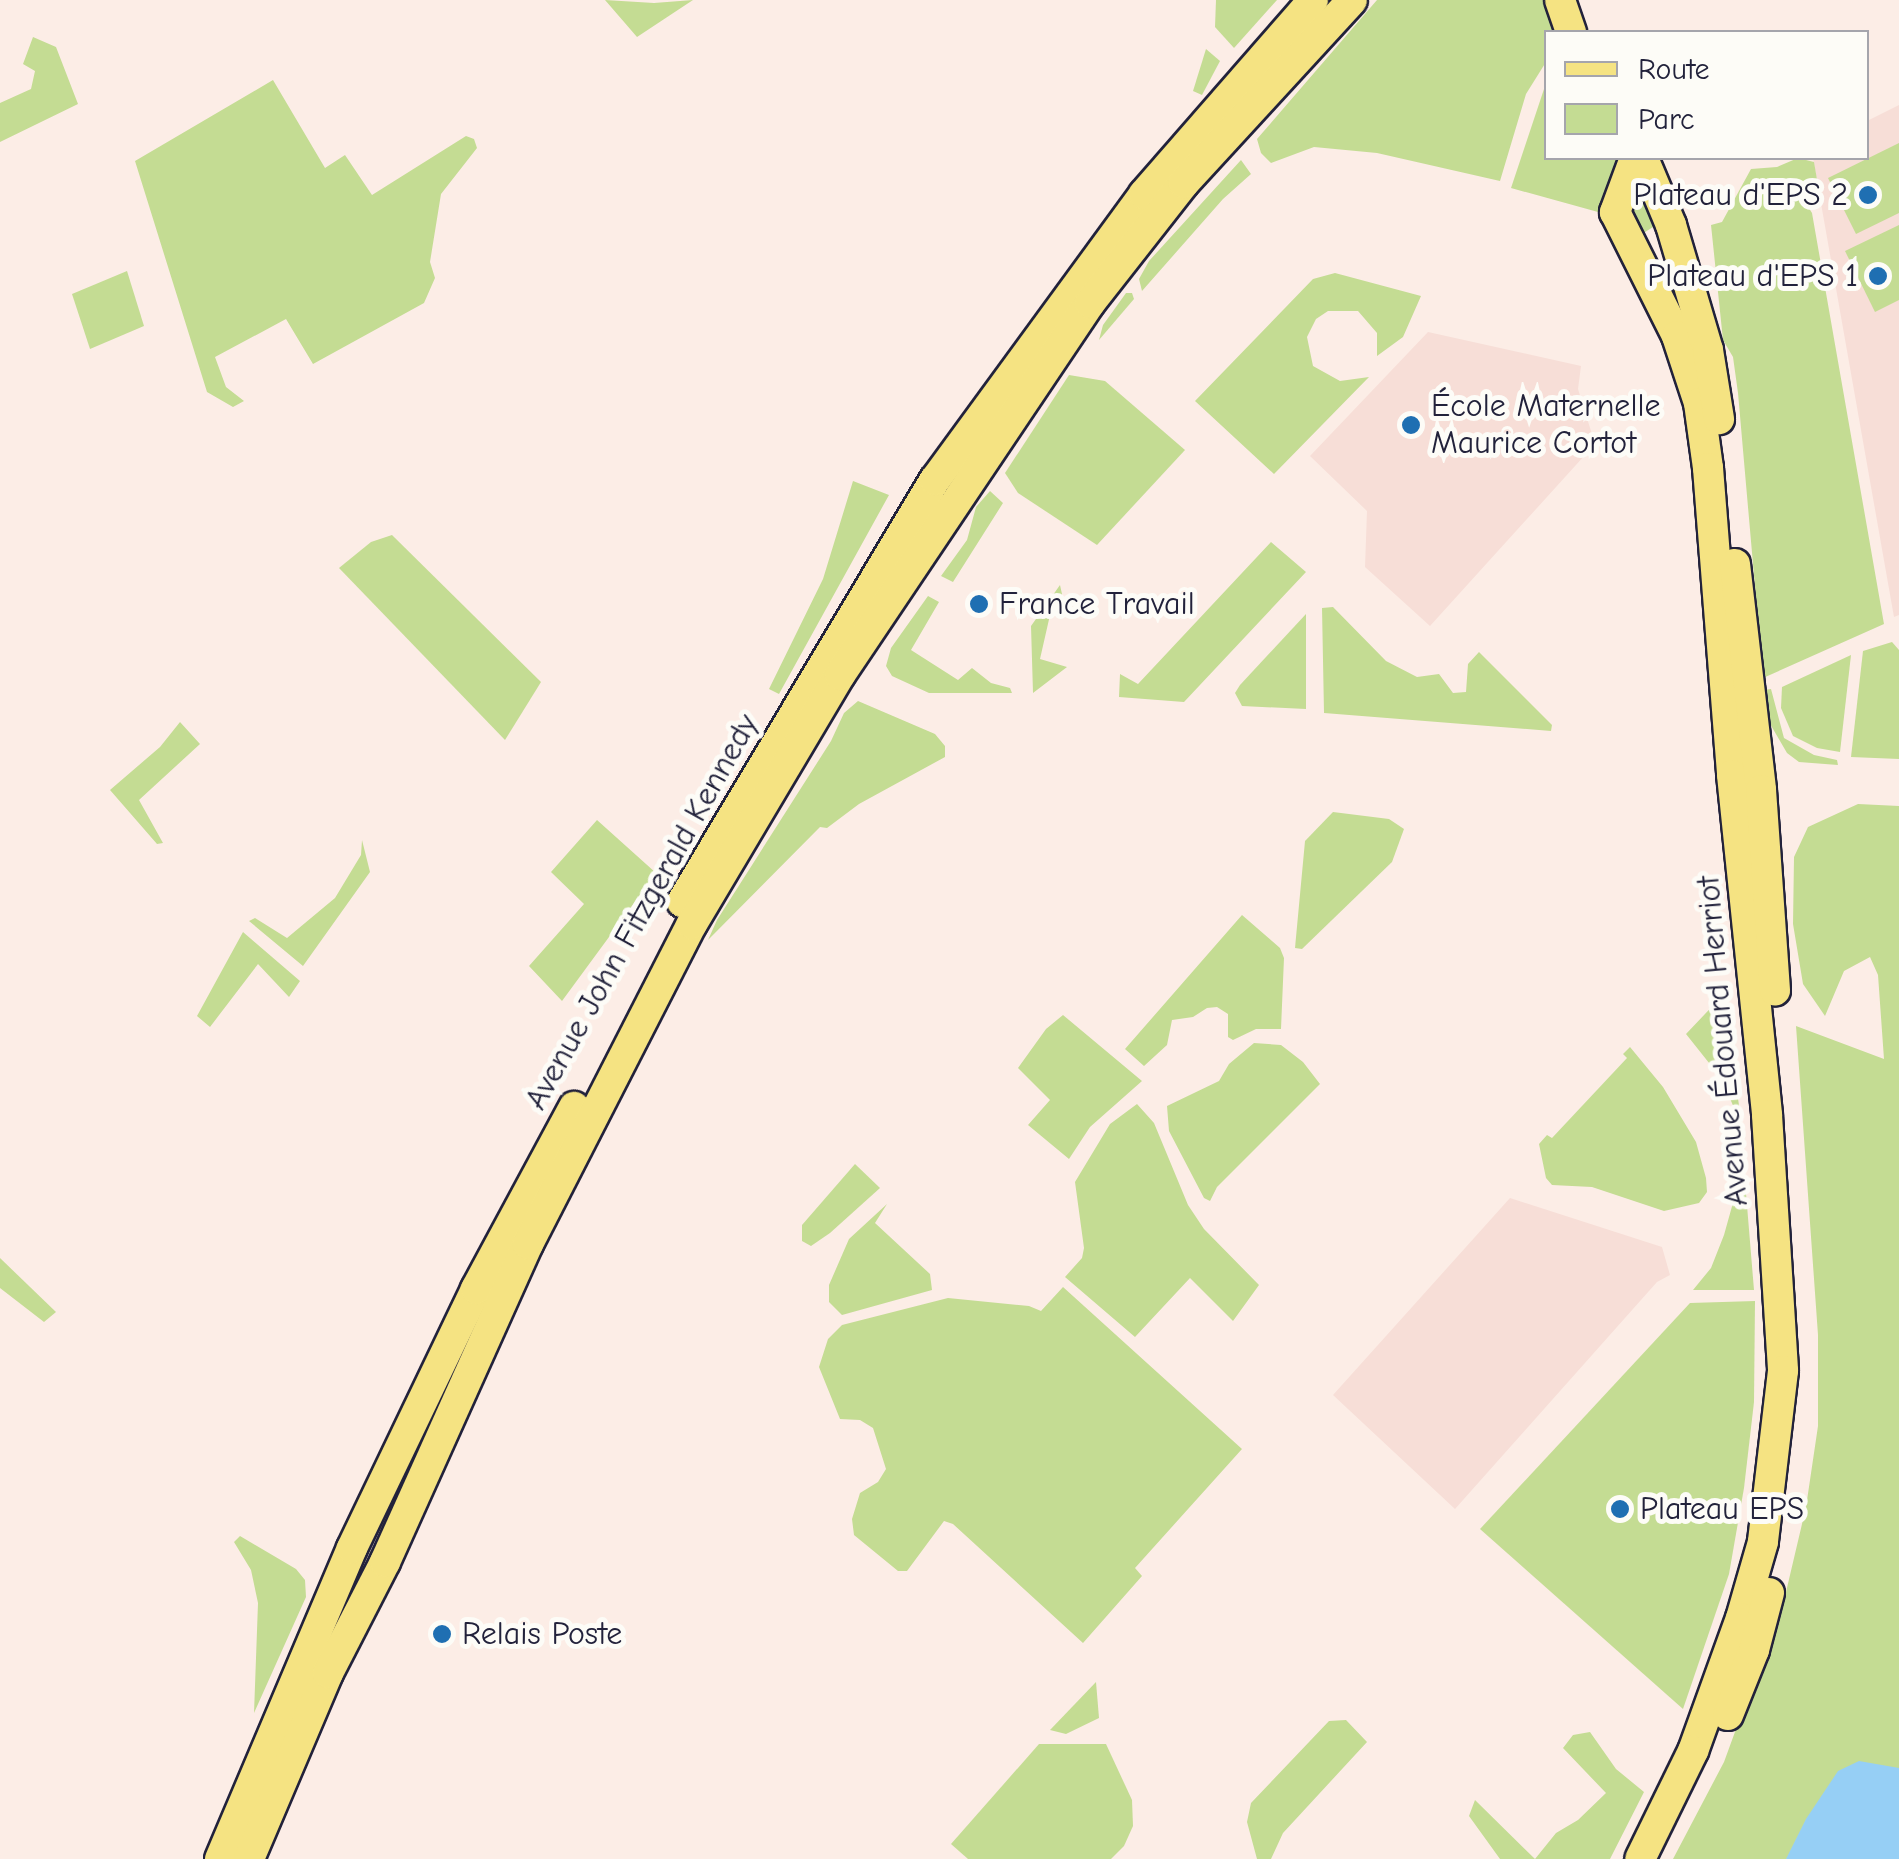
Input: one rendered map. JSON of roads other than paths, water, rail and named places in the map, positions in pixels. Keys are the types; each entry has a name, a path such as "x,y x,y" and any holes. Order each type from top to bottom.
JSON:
{"main road":[{"name":"Avenue John Fitzgerald Kennedy","path":"250,1859 323,1683 385,1562 471,1367 608,1082 692,924 840,676 1001,434 1124,258 1259,80 1314,0"},
{"name":"Avenue John Fitzgerald Kennedy","path":"220,1859 352,1548 476,1288 686,895 945,466 1144,194 1259,80 1352,0"},
{"path":"1560,0 1570,30"},
{"path":"1634,160 1615,212 1649,257 1664,262 1680,255"},
{"name":"Avenue Édouard Herriot","path":"1644,160 1680,255 1708,350 1719,415 1750,688 1800,1316 1796,1435 1775,1574 1754,1650 1710,1760 1662,1859"},
{"name":"Avenue Édouard Herriot","path":"1615,212 1672,323 1698,403 1708,468 1732,775 1767,1115 1783,1371 1763,1542 1741,1618 1693,1751 1640,1859"},
{"path":"1001,434 1022,393 1022,382 1012,370"},
{"path":"945,466 958,474 976,472"}],"water":[{"path":"1859,1761 1899,1768 1899,1859 1786,1859 1806,1819 1838,1771"}],"place":[{"name":"Plateau d'EPS 2","path":"1868,195"},
{"name":"Plateau d'EPS 1","path":"1878,276"},
{"name":"École Maternelle Maurice Cortot","path":"1411,425"},
{"name":"France Travail","path":"979,604"},
{"name":"Plateau EPS","path":"1620,1509"},
{"name":"Relais Poste","path":"442,1634"}]}
